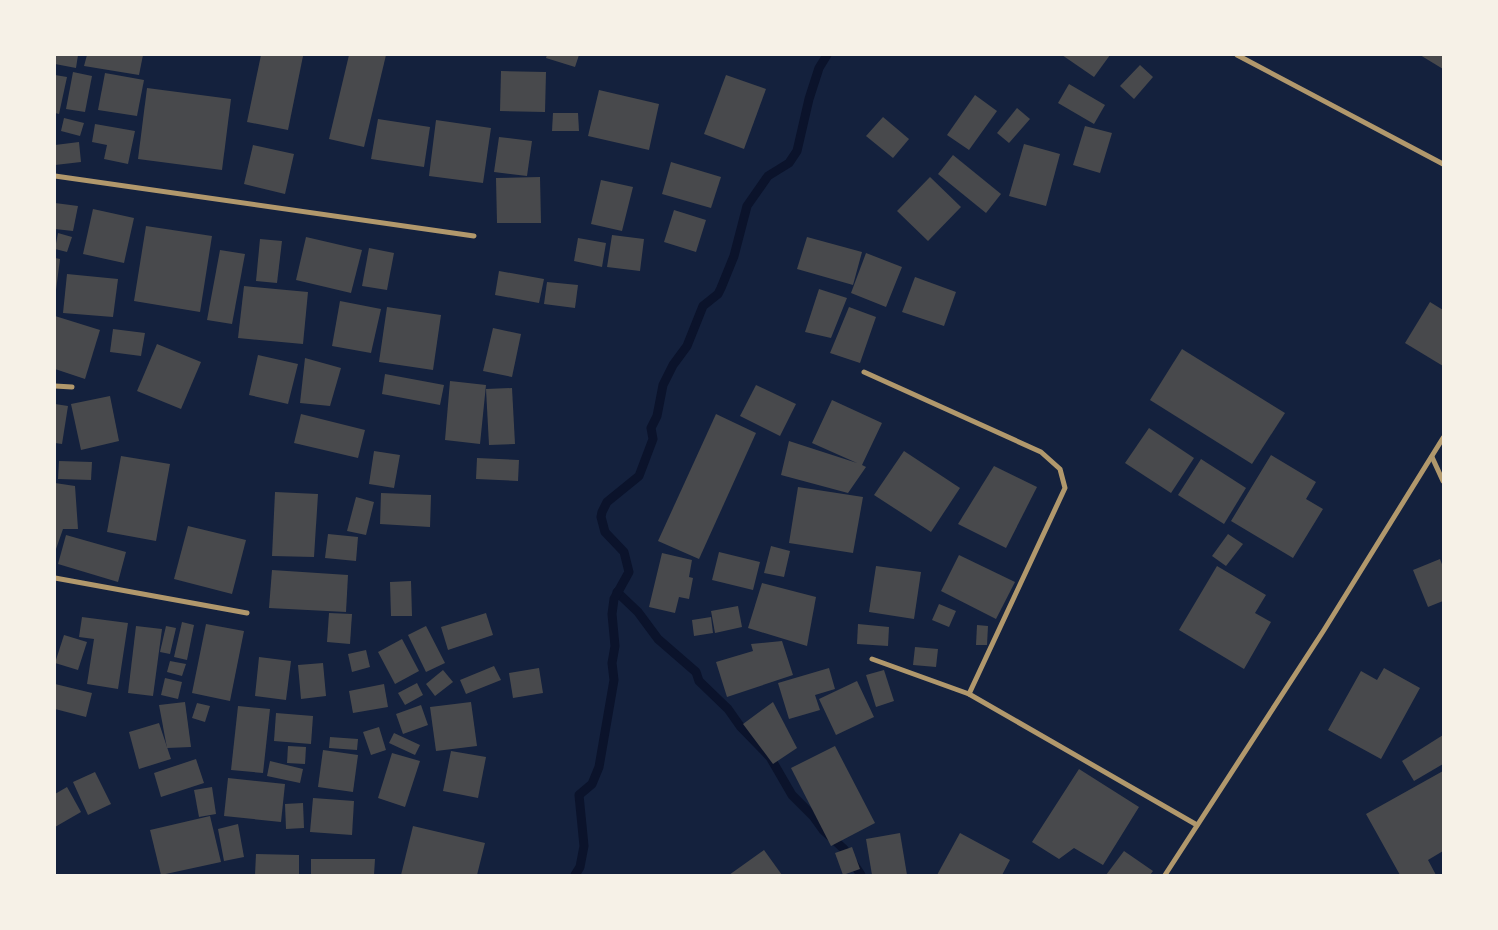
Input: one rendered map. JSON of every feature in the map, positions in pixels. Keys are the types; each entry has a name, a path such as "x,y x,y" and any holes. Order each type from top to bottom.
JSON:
{"street":[{"path":"1237,55 1443,164"},
{"path":"55,176 474,236"},
{"path":"864,372 1041,452 1060,468 1065,488 969,694"},
{"path":"55,386 72,387"},
{"path":"1165,875 1324,630 1443,438"},
{"path":"1432,457 1443,482"},
{"path":"55,578 247,613"},
{"path":"872,659 969,694 1198,825"}],"building":[{"path":"55,55 78,55 76,68 55,64"},
{"path":"87,55 143,55 139,75 84,66"},
{"path":"261,55 303,56 288,130 247,122"},
{"path":"349,55 386,55 364,147 329,139"},
{"path":"547,55 579,55 575,67 546,58"},
{"path":"1062,55 1110,55 1094,77"},
{"path":"1420,55 1443,55 1443,69"},
{"path":"1140,65 1153,77 1134,99 1120,86"},
{"path":"501,71 546,72 545,112 500,111"},
{"path":"73,72 92,76 85,112 66,109"},
{"path":"105,73 144,80 137,116 98,110"},
{"path":"55,75 67,77 59,114 55,113"},
{"path":"726,75 766,89 744,149 704,134"},
{"path":"1069,84 1105,105 1094,124 1058,103"},
{"path":"147,88 231,99 222,170 138,159"},
{"path":"599,90 659,104 649,150 588,136"},
{"path":"975,95 997,111 969,150 947,135"},
{"path":"1017,108 1030,119 1009,143 997,133"},
{"path":"553,113 578,113 579,131 552,131"},
{"path":"883,117 909,139 893,158 866,136"},
{"path":"64,118 84,123 80,136 61,131"},
{"path":"378,119 430,127 424,167 371,159"},
{"path":"436,120 491,128 483,183 429,176"},
{"path":"95,124 135,131 128,164 104,159 107,145 92,142"},
{"path":"1085,126 1112,133 1100,173 1073,165"},
{"path":"499,137 532,141 527,176 494,172"},
{"path":"79,142 81,162 55,165 55,145"},
{"path":"1024,144 1060,154 1046,206 1009,196"},
{"path":"253,145 294,154 285,194 244,184"},
{"path":"953,155 1001,194 986,213 938,174"},
{"path":"671,162 721,177 711,208 662,194"},
{"path":"540,177 541,223 497,223 496,178"},
{"path":"930,177 961,207 928,241 897,211"},
{"path":"601,180 633,187 622,231 591,224"},
{"path":"55,203 78,206 73,231 55,229"},
{"path":"93,209 134,218 124,263 83,254"},
{"path":"674,210 706,220 696,252 664,242"},
{"path":"146,226 212,236 200,312 134,301"},
{"path":"58,233 72,237 67,252 55,249"},
{"path":"612,235 644,239 640,271 607,267"},
{"path":"306,237 362,250 351,293 296,280"},
{"path":"807,237 862,252 853,285 797,269"},
{"path":"578,238 606,243 602,267 574,261"},
{"path":"260,239 282,241 277,283 256,281"},
{"path":"369,248 394,253 387,290 362,286"},
{"path":"220,250 245,254 232,324 207,320"},
{"path":"866,253 902,267 886,307 851,293"},
{"path":"55,258 60,259 56,290 55,290"},
{"path":"499,271 544,279 539,303 495,295"},
{"path":"67,274 118,279 113,317 63,313"},
{"path":"915,277 956,292 944,326 902,312"},
{"path":"547,282 578,285 575,308 544,304"},
{"path":"244,286 308,292 303,344 238,338"},
{"path":"819,289 847,298 831,338 805,332"},
{"path":"340,301 381,309 371,353 332,346"},
{"path":"1430,302 1443,310 1443,366 1405,343"},
{"path":"387,307 441,315 433,370 379,362"},
{"path":"849,307 876,317 860,363 830,353"},
{"path":"55,316 100,330 85,379 55,369"},
{"path":"493,328 521,334 512,377 483,371"},
{"path":"113,329 145,333 141,356 110,352"},
{"path":"157,344 201,362 181,409 137,391"},
{"path":"1182,349 1285,413 1252,464 1150,400"},
{"path":"258,355 298,364 288,404 249,395"},
{"path":"305,358 341,368 330,406 300,403"},
{"path":"385,374 444,385 440,405 382,394"},
{"path":"450,381 486,385 480,444 445,440"},
{"path":"756,385 796,404 780,436 740,416"},
{"path":"512,388 515,444 489,445 486,389"},
{"path":"110,396 119,441 81,450 71,404"},
{"path":"832,400 882,423 862,465 866,467 848,493 781,475 789,441 857,463 812,443"},
{"path":"55,404 68,406 62,444 55,443"},
{"path":"301,414 365,430 358,458 294,443"},
{"path":"716,414 756,433 699,559 658,541"},
{"path":"1149,428 1194,458 1171,493 1125,463"},
{"path":"374,451 400,455 394,488 369,484"},
{"path":"904,451 960,488 931,532 874,495"},
{"path":"1271,455 1316,482 1306,499 1323,509 1293,558 1231,521"},
{"path":"121,456 170,464 156,541 107,532"},
{"path":"477,458 519,460 518,481 476,479"},
{"path":"1201,459 1246,488 1224,524 1178,495"},
{"path":"59,461 92,462 91,480 58,479"},
{"path":"994,466 1037,487 1006,548 958,524"},
{"path":"55,483 75,486 78,529 63,529 55,552"},
{"path":"798,487 863,497 853,553 789,543"},
{"path":"275,492 318,494 314,557 272,556"},
{"path":"381,493 431,495 430,527 380,524"},
{"path":"356,497 374,502 366,535 347,531"},
{"path":"188,526 246,540 232,594 174,579"},
{"path":"328,534 358,537 356,561 325,558"},
{"path":"1228,534 1243,544 1226,566 1212,556"},
{"path":"66,535 126,552 118,582 58,564"},
{"path":"771,546 790,551 784,577 764,573"},
{"path":"719,552 760,562 753,590 712,580"},
{"path":"662,553 692,560 689,577 693,578 689,599 679,597 675,613 649,607"},
{"path":"959,555 1015,582 996,619 941,591"},
{"path":"1440,559 1443,567 1443,601 1428,607 1413,570"},
{"path":"876,566 921,572 914,619 869,612"},
{"path":"1217,566 1266,595 1255,613 1271,622 1244,669 1179,630"},
{"path":"272,570 348,575 346,612 269,608"},
{"path":"411,581 412,616 391,616 390,582"},
{"path":"762,583 816,597 807,646 748,628"},
{"path":"939,604 956,611 949,627 932,620"},
{"path":"738,606 742,627 715,633 711,611"},
{"path":"329,613 352,614 350,644 327,642"},
{"path":"486,613 493,635 448,650 441,627"},
{"path":"82,617 128,623 118,689 87,684 94,639 79,637"},
{"path":"711,617 713,633 694,636 692,620"},
{"path":"182,622 194,625 187,660 174,657"},
{"path":"206,624 244,631 230,701 192,693"},
{"path":"858,624 889,627 888,646 857,644"},
{"path":"977,625 988,626 987,645 976,645"},
{"path":"136,626 162,629 153,696 128,693"},
{"path":"166,626 176,628 170,654 160,652"},
{"path":"426,626 445,663 426,672 408,635"},
{"path":"64,635 87,642 78,670 55,663"},
{"path":"402,639 419,671 395,684 378,652"},
{"path":"782,641 793,675 727,697 716,662 753,651 751,644"},
{"path":"915,647 938,649 936,667 913,665"},
{"path":"366,650 370,667 352,672 348,654"},
{"path":"259,657 291,661 286,700 255,696"},
{"path":"170,661 186,664 182,676 167,672"},
{"path":"323,663 326,696 301,699 298,665"},
{"path":"494,666 501,680 466,694 460,680"},
{"path":"539,668 543,693 513,698 509,673"},
{"path":"829,668 835,689 815,695 820,710 789,719 778,683"},
{"path":"1384,668 1420,688 1381,759 1328,730 1361,671 1377,680"},
{"path":"443,670 453,682 435,696 426,684"},
{"path":"884,670 894,701 876,707 866,675"},
{"path":"165,678 182,682 178,699 161,695"},
{"path":"857,681 874,717 836,735 819,699"},
{"path":"417,683 423,695 405,705 398,693"},
{"path":"55,684 92,693 86,717 55,709"},
{"path":"384,684 388,707 353,713 349,691"},
{"path":"185,702 191,747 167,748 159,705"},
{"path":"471,702 477,746 436,751 430,707"},
{"path":"773,702 797,748 773,764 743,724"},
{"path":"197,703 210,706 205,722 192,718"},
{"path":"421,705 428,725 403,734 396,714"},
{"path":"238,706 270,709 263,773 231,770"},
{"path":"276,713 313,716 311,744 274,741"},
{"path":"159,723 171,759 139,769 129,732"},
{"path":"379,727 386,750 371,755 363,732"},
{"path":"394,733 420,745 415,755 389,743"},
{"path":"1443,735 1443,764 1414,781 1402,761"},
{"path":"330,737 358,739 357,750 329,748"},
{"path":"288,746 306,747 305,764 287,763"},
{"path":"835,746 875,823 831,846 791,768"},
{"path":"323,750 358,755 353,792 318,787"},
{"path":"451,751 486,757 478,798 443,791"},
{"path":"392,753 420,761 405,807 378,798"},
{"path":"196,759 204,783 161,797 154,773"},
{"path":"270,761 303,769 300,783 267,776"},
{"path":"1079,769 1139,807 1103,865 1074,848 1059,859 1032,842"},
{"path":"1443,771 1443,851 1428,860 1436,875 1400,875 1366,814"},
{"path":"95,772 111,804 88,815 73,782"},
{"path":"228,778 285,784 281,822 224,816"},
{"path":"67,787 81,812 55,827 55,794"},
{"path":"212,787 216,814 199,817 194,790"},
{"path":"313,798 354,801 352,835 310,832"},
{"path":"303,803 304,828 286,829 285,804"},
{"path":"210,816 221,862 161,875 150,830"},
{"path":"238,824 244,857 224,861 218,829"},
{"path":"413,826 485,843 477,875 401,875"},
{"path":"900,833 907,875 872,875 866,839"},
{"path":"960,833 1010,860 1002,875 937,875"},
{"path":"852,847 860,869 843,875 835,853"},
{"path":"764,850 782,875 729,875"},
{"path":"1124,851 1153,871 1150,875 1106,875"},
{"path":"256,854 299,855 299,875 255,875"},
{"path":"311,859 375,859 374,875 311,875"}],"waterway":[{"path":"575,875 580,867 584,846 579,795 592,784 599,767 614,680 612,663 615,646 612,614 614,599 629,572 624,552 605,532 601,517 602,512 607,502 639,476 653,439 651,428 657,416 663,385 673,365 687,346 703,306 718,294 721,288 734,256 747,206 768,176 789,163 797,151 809,99 819,68 827,55"},
{"path":"617,592 638,612 658,639 696,672 699,681 728,709 740,726 770,757 792,795 813,816 823,830 844,849 861,875"}]}
